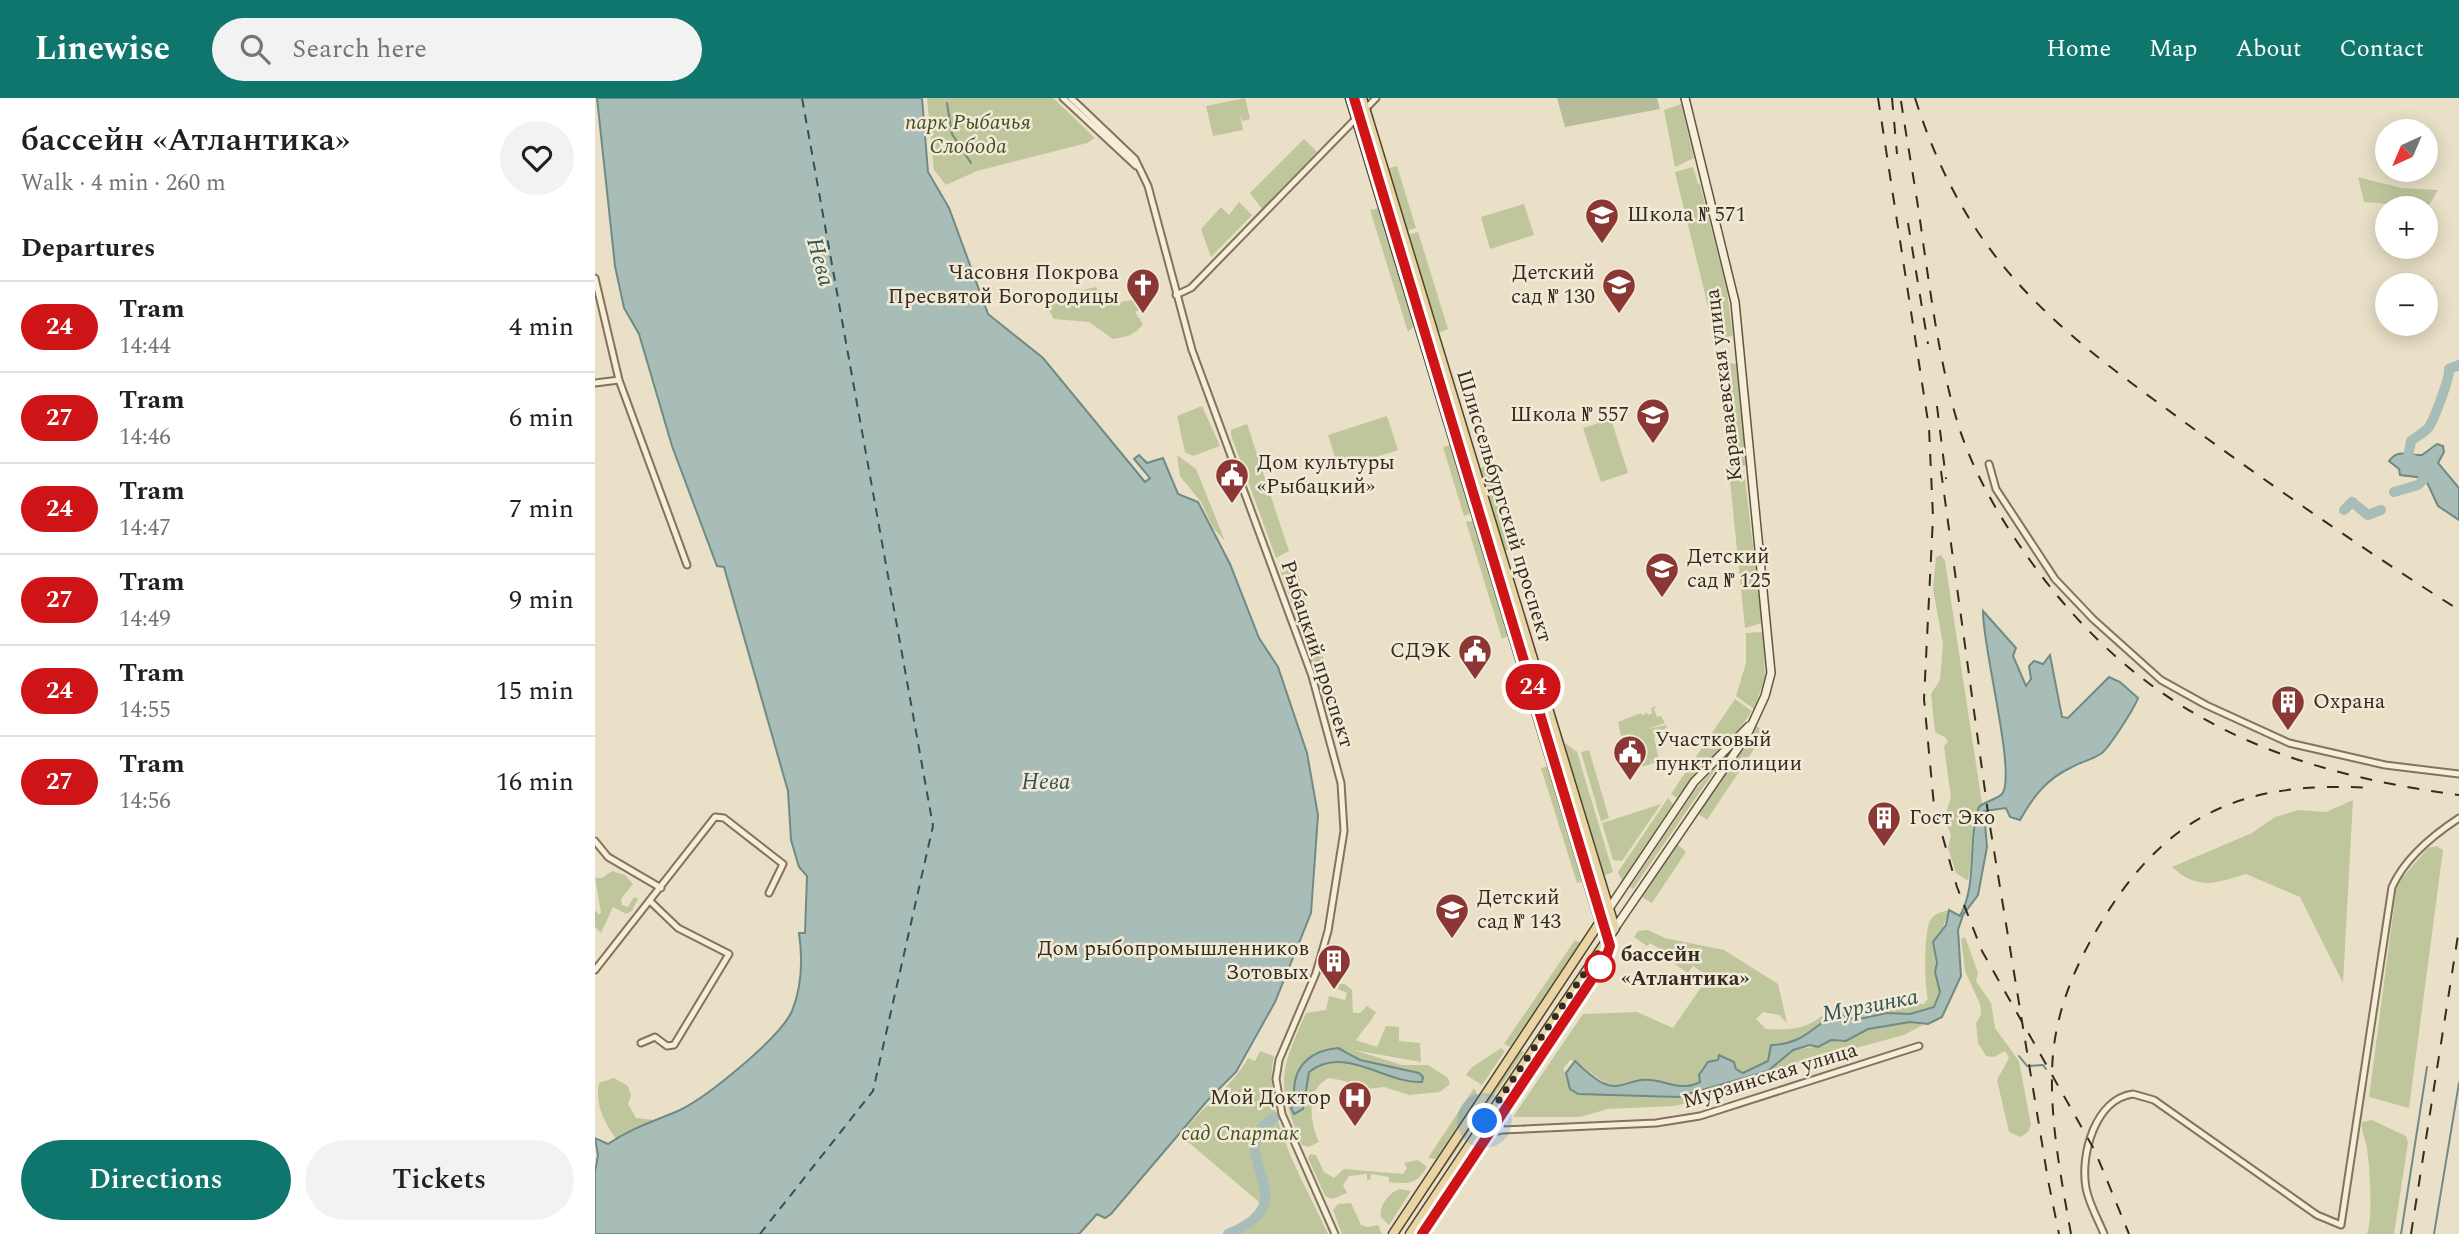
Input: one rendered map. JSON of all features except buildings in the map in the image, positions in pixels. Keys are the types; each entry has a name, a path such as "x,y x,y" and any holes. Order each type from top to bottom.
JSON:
{"main road":[{"name":"Шлиссельбургский проспект","path":"1350,98 1600,922"},
{"name":"Шлиссельбургский проспект","path":"1362,98 1615,928"},
{"path":"1393,1234 1600,922"},
{"path":"1409,1234 1615,928"},
{"path":"1521,1041 1534,1049"},
{"path":"1430,1177 1442,1185"}],"street":[{"name":"Рыбацкий проспект","path":"1063,98 1135,159 1136,166 1149,186 1192,350 1312,676 1344,798 1343,843 1325,944 1279,1060 1276,1079 1282,1114 1335,1234"},
{"name":"Рыбацкий проспект","path":"1071,98 1105,134"},
{"path":"1177,295 1191,288 1376,98"},
{"name":"Караваевская улица","path":"1685,98 1735,302 1771,673 1762,703 1749,726"},
{"path":"595,278 619,380 687,565"},
{"path":"595,383 619,380"},
{"path":"1989,464 1996,489 2055,579 2087,614 2161,680 2206,705 2289,743 2393,766 2459,774"},
{"path":"1749,726 1741,743 1615,928 1600,922 1695,782 1749,726"},
{"path":"595,970 718,816 783,864 769,893"},
{"path":"2103,1234 2087,1190 2085,1166 2088,1147 2095,1128 2110,1105 2133,1094 2154,1100 2318,1215 2341,1225 2392,887 2399,873 2426,843 2459,818"},
{"path":"595,841 608,857 660,888"},
{"path":"642,1043 655,1037 667,1046 674,1045 729,954 678,928 651,902"},
{"name":"Мурзинская улица","path":"1475,1137 1502,1130 1634,1125 1689,1118 1920,1046"},
{"path":"1495,1106 1495,1117 1502,1130"}],"green space":[{"name":"парк Рыбачья Слобода","path":"927,98 1053,98 1095,138 1087,143 977,171 946,185 934,170"},
{"path":"1245,98 1250,119 1242,121 1239,111 1243,130 1213,136 1206,106"},
{"path":"1557,98 1657,98 1660,109 1565,127"},
{"path":"1681,104 1694,158 1675,167 1664,110"},
{"path":"1304,139 1317,152 1262,209 1250,193"},
{"path":"1397,166 1416,228 1407,231 1386,169"},
{"path":"1693,167 1700,184 1727,291 1733,336 1716,339 1675,172"},
{"path":"2358,177 2401,188 2438,190 2434,196 2375,196 2375,203 2364,202"},
{"path":"1239,202 1252,215 1211,257 1201,229 1221,207 1229,215"},
{"path":"1524,204 1534,235 1490,249 1481,217"},
{"path":"1378,208 1414,326 1408,332 1370,210"},
{"path":"1418,232 1448,329 1440,332 1436,329 1407,235"},
{"path":"1096,287 1105,302 1116,303 1148,297 1145,307 1135,312 1143,324 1137,331 1113,339 1089,322 1054,319 1044,301 1050,297"},
{"path":"1736,364 1746,465 1729,471 1718,367"},
{"path":"1202,406 1220,446 1193,456 1185,452 1177,416"},
{"path":"1387,416 1398,450 1339,469 1328,435"},
{"path":"1611,419 1628,473 1601,482 1583,428"},
{"path":"1247,424 1289,551 1276,558 1231,435 1231,430"},
{"path":"1450,445 1471,513 1464,516 1443,447"},
{"path":"1177,455 1196,469 1225,541 1213,528 1201,502 1180,476"},
{"path":"1489,464 1515,548 1503,551 1479,469"},
{"path":"1745,479 1762,623 1745,628 1730,481"},
{"path":"1473,521 1508,636 1502,639 1466,522"},
{"path":"1941,555 1945,561 1982,803 1973,829 1968,881 1956,873 1948,848 1951,835 1944,818 1951,798 1944,746 1948,742 1935,732 1931,694 1940,680 1943,644 1933,589 1936,557"},
{"path":"1289,562 1295,565 1339,708 1336,714 1330,715 1280,569"},
{"path":"1763,632 1765,678 1754,709 1736,696 1746,663 1746,633"},
{"path":"1735,699 1752,711 1735,734 1695,775 1677,798 1671,794"},
{"path":"1657,706 1654,709 1657,717 1661,716 1665,723 1647,729 1666,725 1667,728 1657,732 1654,738 1659,760 1652,764 1650,757 1651,764 1634,769 1622,738 1633,733 1621,736 1618,722 1641,713 1643,716 1646,712 1648,715 1652,713 1651,708"},
{"path":"1756,726 1766,731 1707,820 1697,813"},
{"path":"1562,741 1577,752 1613,872 1603,876"},
{"path":"1589,750 1609,818 1601,821 1581,752"},
{"path":"1549,766 1584,881 1577,883 1541,768"},
{"path":"1717,766 1633,889 1630,887 1695,790"},
{"path":"1668,798 1673,804 1622,881 1618,872"},
{"path":"2353,800 2343,983 2300,897 2246,874 2207,883 2181,875 2172,867 2252,833 2275,817 2299,810 2326,812"},
{"path":"1661,804 1622,861 1613,860 1602,823"},
{"path":"1677,844 1686,852 1652,903 1642,897"},
{"path":"2437,846 2443,850 2409,1108 2369,1097 2397,884 2428,848"},
{"path":"612,871 625,875 633,884 621,899 622,905 628,907 634,897 638,899 632,911 626,914 613,907 601,933 595,927 595,910 599,915 601,912 595,878 602,878"},
{"path":"1949,910 1934,953 1940,992 1934,1007 1910,1014 1887,1013 1855,1020 1836,1014 1808,1036 1770,1048 1772,1051 1768,1061 1743,1073 1736,1069 1734,1062 1718,1058 1711,1063 1700,1082 1679,1088 1660,1083 1609,1086 1570,1060 1563,1069 1578,1094 1678,1097 1768,1071 1793,1050 1820,1046 1831,1040 1840,1042 1868,1029 1910,1022 1923,1025 1904,1035 1781,1068 1765,1080 1749,1086 1675,1106 1608,1109 1580,1117 1513,1117 1583,1014 1637,1012 1673,1028 1702,986 1705,987 1711,978 1693,966 1688,973 1670,961 1672,957 1650,943 1647,946 1634,937 1638,931 1648,930 1665,938 1724,950 1778,984 1787,1023 1779,1015 1763,1012 1756,1019 1766,1029 1784,1029 1807,1025 1833,1010 1894,1003 1924,1004 1928,999 1925,959 1928,927 1934,916"},
{"path":"1965,937 1978,973 1976,981 1991,1003 1995,1028 2019,1061 2031,1125 2028,1132 2021,1137 2009,1132 1997,1080 2009,1058 2005,1051 1994,1057 1986,1056 1978,1043 1976,1023 1981,1015 1980,1004 1965,971 1961,939"},
{"path":"1575,940 1580,943 1510,1047 1504,1044"},
{"path":"1339,984 1345,984 1352,990 1353,1013 1360,1013 1367,1006 1376,1012 1356,1040 1377,1047 1386,1026 1399,1027 1399,1041 1420,1043 1421,1062 1354,1050 1402,1065 1428,1065 1448,1078 1450,1084 1440,1092 1409,1095 1384,1087 1359,1090 1345,1081 1329,1078 1321,1083 1313,1098 1313,1125 1319,1142 1308,1147 1302,1145 1288,1107 1284,1078 1286,1065 1306,1013 1326,1010 1329,996 1345,1000 1347,993 1338,989","holes":["1347,1051 1360,1060 1419,1073 1420,1083 1364,1065 1335,1062 1321,1065 1309,1072 1303,1109 1292,1108 1295,1102 1296,1079 1304,1063 1310,1058 1325,1052"]},
{"path":"1501,1048 1505,1051 1482,1085 1466,1075 1471,1068"},
{"path":"1522,1050 1524,1052 1438,1177 1438,1174"},
{"name":"сад Спартак","path":"1260,1051 1274,1056 1272,1078 1279,1124 1297,1170 1328,1234 1236,1234 1256,1222 1265,1207 1181,1136 1233,1079 1248,1058 1255,1061"},
{"path":"614,1078 628,1086 631,1096 628,1104 636,1118 654,1120 616,1139 604,1119 598,1099 599,1083"},
{"path":"1474,1088 1478,1096 1436,1159 1428,1158"},
{"path":"2372,1120 2406,1136 2408,1143 2394,1234 2367,1234 2370,1180 2362,1122"},
{"path":"1310,1154 1316,1155 1324,1172 1334,1178 1344,1169 1403,1174 1407,1168 1404,1163 1418,1160 1427,1167 1419,1177 1407,1183 1389,1182 1389,1177 1371,1174 1370,1180 1367,1179 1367,1174 1349,1176 1343,1185 1347,1193 1332,1199 1325,1196 1308,1158"},
{"path":"1400,1189 1411,1191 1389,1225 1381,1217 1383,1204"},
{"path":"1351,1203 1361,1225 1378,1225 1382,1234 1342,1234 1333,1210 1338,1204"}],"water":[{"name":"Нева","path":"597,98 922,98 928,172 949,208 988,314 1043,358 1145,482 1150,478 1134,459 1139,455 1147,463 1163,458 1178,494 1198,502 1230,564 1259,638 1278,667 1307,753 1318,815 1311,913 1275,1002 1236,1072 1207,1101 1111,1214 1105,1218 1097,1214 1079,1234 595,1234 595,1172 598,1155 595,1138 608,1144 692,1103 758,1051 792,1011 801,973 799,933 805,933 807,876 799,867 791,840 788,791 724,567 717,566 672,446 639,334 624,308 615,266"},
{"path":"2437,444 2443,446 2444,452 2438,463 2459,488 2459,520 2438,506 2425,478 2400,475 2399,469 2389,461 2400,454 2422,455"},
{"path":"1983,611 2016,648 2013,656 2026,686 2031,679 2029,666 2034,661 2043,664 2050,655 2062,717 2068,718 2109,677 2120,682 2138,698 2102,753 2063,772 2048,783 2035,796 2020,820 2010,817 2006,808 1984,811 1987,847 1978,895 1963,915 1958,930 1961,976 1942,1017 1928,1024 1910,1022 1868,1029 1846,1041 1831,1040 1818,1047 1810,1045 1793,1050 1768,1071 1678,1097 1578,1094 1570,1089 1566,1073 1575,1061 1602,1083 1609,1085 1653,1080 1692,1085 1700,1082 1699,1075 1708,1062 1718,1060 1719,1055 1734,1062 1736,1069 1743,1073 1768,1061 1771,1045 1791,1042 1836,1014 1855,1020 1887,1013 1910,1014 1934,1007 1940,992 1935,972 1937,963 1933,942 1946,925 1949,910 1960,916 1969,890 1973,834 1979,807 2002,794 2005,782 2002,737"},
{"path":"1338,1048 1360,1060 1419,1073 1423,1077 1422,1082 1408,1081 1351,1063 1322,1064 1309,1072 1303,1109 1294,1114 1291,1108 1295,1082 1301,1066 1313,1055"}],"waterway":[{"path":"947,103 952,134 971,163"},
{"name":"Мурзинка","path":"2394,492 2418,485 2425,478 2414,460 2408,458 2411,441 2429,427 2438,408 2449,369 2459,365"},
{"name":"Мурзинка","path":"2344,510 2352,502 2368,515 2381,510"},
{"path":"2019,1056 2027,1066 2043,1065 2046,1069"},
{"path":"2401,1234 2427,1067"},
{"path":"2434,1234 2459,1083"},
{"name":"Мурзинка","path":"1228,1234 1252,1220 1263,1206 1265,1191 1255,1146 1260,1131 1275,1117"}],"ferry route":[{"path":"760,1234 873,1091 933,826 802,98"}],"tram line":[{"name":"24","path":"1354,98 1606,924 1610,946 1606,958 1422,1234"},
{"path":"1358,98 1614,942 1608,960 1425,1234"}],"railway":[{"path":"1878,98 1929,428 1933,517 1924,699 1934,806 1957,887 1982,951 2095,1151 2129,1234"},
{"path":"1892,98 1897,154"},
{"path":"1915,98 1938,158 1964,210 1994,254 2028,294 2066,331 2155,400 2299,504 2459,610"},
{"path":"1901,101 1937,334 1958,424 1989,496 2032,563 2075,616 2120,660 2168,697 2219,727 2274,751 2332,770 2459,795"},
{"path":"1908,223 1928,344"},
{"path":"1937,406 1946,479"},
{"path":"1941,471 1989,820 2059,1234"},
{"path":"2071,1234 2053,1115 2055,1037 2064,1000 2078,965 2122,891 2149,858 2179,832 2211,813 2245,799 2284,791 2326,787 2373,788"},
{"path":"2411,1234 2459,929"}],"place":[{"name":"Школа № 571","path":"1602,245"},
{"name":"Часовня Покрова Пресвятой Богородицы","path":"1143,315"},
{"name":"Детский сад № 130","path":"1619,315"},
{"name":"Школа № 557","path":"1653,445"},
{"name":"Дом культуры «Рыбацкий»","path":"1232,505"},
{"name":"Детский сад № 125","path":"1662,599"},
{"name":"СДЭК","path":"1475,681"},
{"name":"Охрана","path":"2288,732"},
{"name":"Участковый пункт полиции","path":"1630,782"},
{"name":"Гост Эко","path":"1884,848"},
{"name":"Детский сад № 143","path":"1452,940"},
{"name":"бассейн «Атлантика»","path":"1600,967"},
{"name":"Дом рыбопромышленников Зотовых","path":"1334,991"},
{"name":"Мой Доктор","path":"1355,1128"}],"route":[{"path":"1485,1121 1598,953 1600,967"}]}
